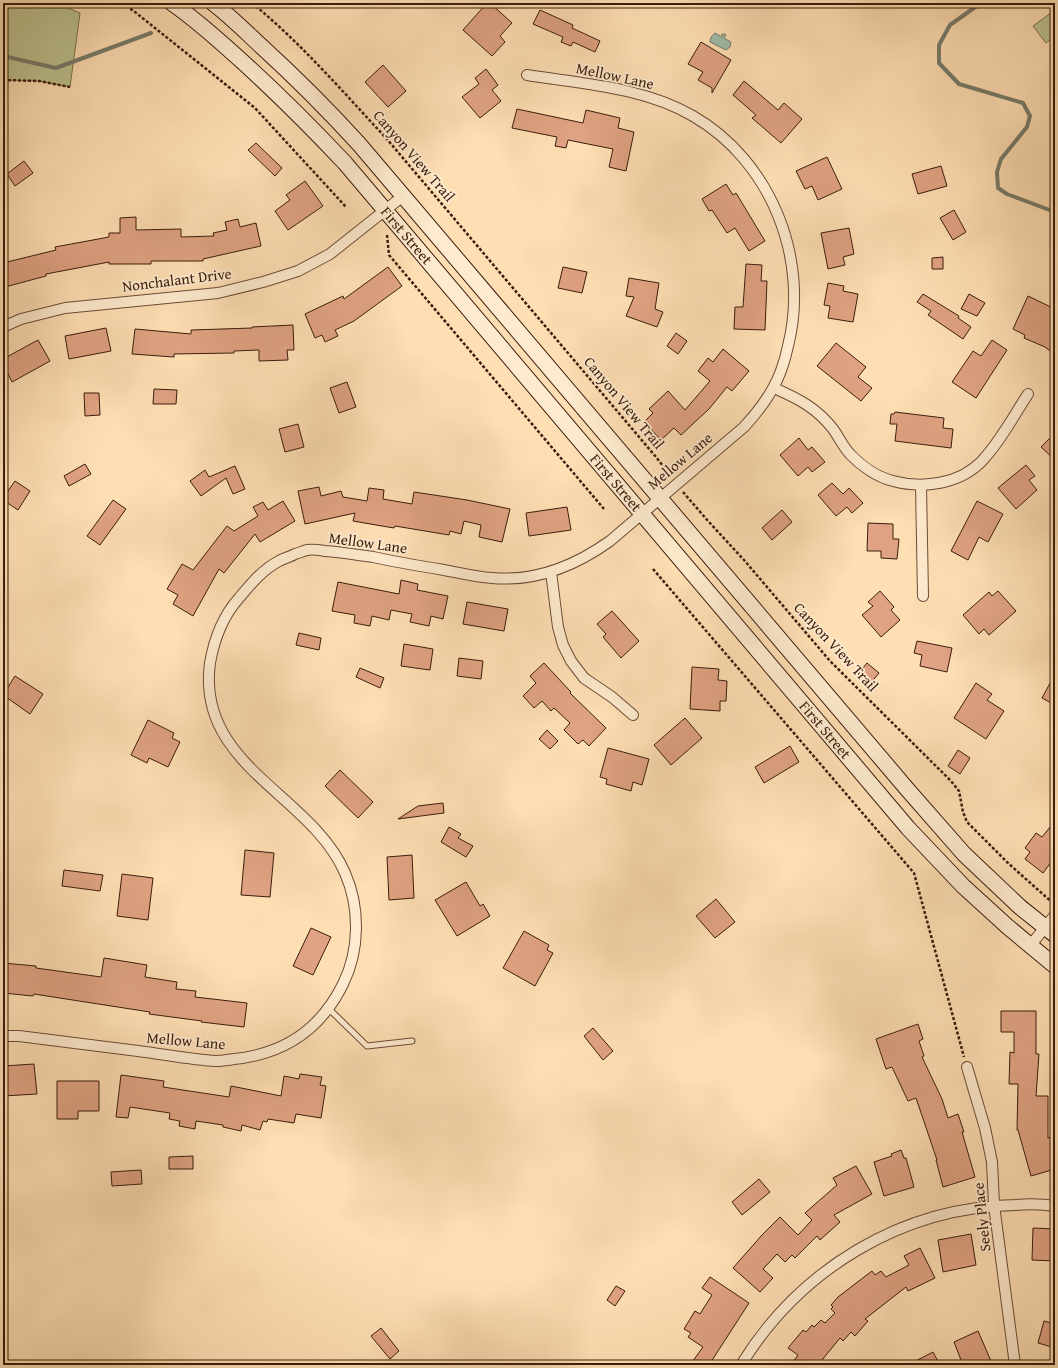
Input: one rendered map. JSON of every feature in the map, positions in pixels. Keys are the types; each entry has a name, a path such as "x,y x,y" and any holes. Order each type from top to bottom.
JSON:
{"main road":[{"name":"First Street","path":"172,3 220,41 312,127 385,210 908,828 963,886 1030,946 1055,966"},
{"name":"First Street","path":"213,3 226,13 317,99 360,144 833,702 964,854 1020,907 1050,932"}],"street":[{"name":"Mellow Lane","path":"3,1036 18,1036 218,1061 254,1057 274,1050 290,1042 308,1030 334,1000 344,982 352,961 356,922 354,904 345,873 329,845 315,829 240,758 229,745 220,728 211,702 209,674 212,647 224,619 239,598 257,577 278,561 308,550 342,552 492,578 520,578 550,572 572,564 593,553 610,541 744,427 759,410 774,388 785,360 791,333 794,305 794,274 789,247 781,221 767,192 750,167 733,148 713,130 694,116 666,102 626,90 527,75"},
{"name":"Nonchalant Drive","path":"3,327 21,320 65,308 218,293 291,274 330,254 404,196"},
{"path":"774,388 797,398 816,412 832,428 850,453 867,469 893,481 921,485 935,484 953,479 980,463 996,445 1028,394"},
{"path":"921,485 923,596"},
{"path":"550,572 558,627 563,644 571,661 584,678 612,697 633,715"},
{"path":"1030,946 1050,932 1055,916"},
{"name":"Seely Place","path":"967,1067 992,1162 994,1205 1015,1365"},
{"path":"741,1365 767,1328 788,1303 812,1281 865,1245 916,1222 963,1209 994,1205 1043,1204 1055,1206"}],"lane":[{"path":"328,1008 367,1046 412,1041"}],"path":[{"path":"122,3 255,108 346,207"},
{"name":"Canyon View Trail","path":"252,3 309,56 386,138 651,451 708,521 744,560 830,661 951,781 959,791 963,812 968,822 1010,864 1055,905"},
{"path":"3,80 39,81 70,87"},
{"path":"387,233 389,255 604,509"},
{"path":"653,569 914,873 967,1067"}],"green space":[{"path":"3,3 56,3 80,13 70,87 39,81 3,80"},
{"path":"1055,10 1055,36 1046,43 1033,26"}],"shaded area":[{"path":"715,33 722,37 722,34 725,34 726,35 724,38 731,42 730,47 726,50 710,42 711,37"}],"building":[{"path":"487,3 490,3 512,23 500,36 505,42 492,56 463,30"},
{"path":"540,10 573,25 572,28 600,41 595,52 573,42 571,46 561,42 563,37 533,24"},
{"path":"701,42 731,60 712,93 712,88 698,80 703,72 688,64"},
{"path":"383,65 406,91 388,107 365,82"},
{"path":"486,69 498,85 492,90 501,101 480,118 462,97 479,84 475,78"},
{"path":"744,81 778,110 784,103 802,119 781,143 752,118 756,115 733,95"},
{"path":"517,109 583,123 586,110 620,118 618,128 634,132 626,171 609,167 613,149 568,140 566,148 555,146 557,137 512,128"},
{"path":"256,143 282,168 275,176 248,150"},
{"path":"827,157 842,189 818,200 812,186 805,189 796,171"},
{"path":"24,161 33,173 15,186 7,174"},
{"path":"941,166 947,186 918,194 912,174"},
{"path":"305,181 323,206 288,230 275,211 290,200 286,195"},
{"path":"726,184 733,195 736,193 765,241 749,251 735,228 727,233 712,210 709,211 702,199"},
{"path":"954,210 966,232 953,240 940,218"},
{"path":"136,217 136,230 181,229 181,237 214,236 213,233 227,230 225,222 238,219 240,227 256,223 261,246 203,259 203,261 151,261 151,264 109,264 109,262 46,274 46,276 5,287 3,281 3,263 56,250 55,247 109,237 109,233 120,233 120,218"},
{"path":"849,228 854,254 843,257 845,265 828,269 821,233"},
{"path":"943,257 943,269 932,269 932,258"},
{"path":"746,264 762,265 761,281 767,281 765,330 734,329 735,307 743,307"},
{"path":"388,267 402,286 354,321 335,330 338,336 325,342 322,335 315,338 305,314 343,296 344,299"},
{"path":"563,267 587,272 582,293 558,288"},
{"path":"629,278 659,283 655,309 663,312 657,327 626,316 634,297 626,296"},
{"path":"828,283 844,286 843,291 858,294 853,322 828,318 830,306 824,305"},
{"path":"923,294 959,316 958,318 971,327 963,339 928,315 931,311 917,302"},
{"path":"969,294 985,303 977,316 961,309"},
{"path":"1028,296 1055,309 1055,355 1045,347 1024,338 1025,335 1013,329"},
{"path":"293,325 294,350 287,350 288,360 259,361 259,350 234,351 234,353 174,354 174,357 132,354 135,329 191,334 191,330"},
{"path":"106,328 111,351 69,359 65,336"},
{"path":"676,333 687,341 678,354 667,346"},
{"path":"38,340 50,361 12,382 3,364 3,359"},
{"path":"992,340 1007,350 976,398 952,382 973,351 981,356"},
{"path":"836,343 866,367 858,377 872,388 861,401 817,366"},
{"path":"723,349 749,371 732,391 727,387 709,409 681,435 674,428 661,440 644,422 653,413 649,409 668,391 685,410 710,381 698,371 708,358 713,362"},
{"path":"347,382 356,407 339,413 330,388"},
{"path":"154,389 177,390 176,404 153,404"},
{"path":"84,393 99,393 100,415 85,416"},
{"path":"895,412 944,418 943,428 953,429 951,448 895,441 897,424 890,424 891,414 894,414"},
{"path":"298,424 304,447 285,452 279,429"},
{"path":"1055,433 1055,460 1041,447"},
{"path":"799,438 808,450 812,447 825,462 812,472 808,467 798,476 780,455"},
{"path":"85,464 91,474 69,486 64,476"},
{"path":"1026,465 1035,476 1029,480 1037,490 1016,509 998,488"},
{"path":"235,466 245,489 233,494 226,478 201,496 190,481 205,470 209,477"},
{"path":"15,481 30,491 18,510 3,500"},
{"path":"832,483 843,494 849,488 863,503 852,513 847,507 836,516 818,495"},
{"path":"319,487 321,496 341,491 343,497 367,501 369,488 384,490 383,499 412,504 414,492 467,500 510,509 502,542 479,537 481,525 464,521 461,534 450,531 449,535 353,521 355,513 305,524 298,491"},
{"path":"113,500 126,509 100,545 87,536"},
{"path":"283,501 295,521 260,542 255,534 224,573 219,569 193,616 173,604 178,595 167,589 182,564 193,570 227,526 234,531 258,516 253,507 263,502 268,510"},
{"path":"977,501 1003,514 988,542 979,537 968,560 951,551"},
{"path":"567,507 571,530 529,536 526,513"},
{"path":"782,510 792,522 772,540 762,528"},
{"path":"868,523 893,524 893,539 899,539 897,559 881,558 881,551 867,551"},
{"path":"401,580 418,584 417,590 448,596 443,619 431,616 429,626 410,622 412,614 391,610 389,620 372,616 370,626 354,623 355,615 332,611 338,582 399,594"},
{"path":"880,591 894,607 891,610 900,620 881,637 862,615 873,606 868,602"},
{"path":"998,591 1016,611 989,635 984,629 979,634 963,615 989,592 992,596"},
{"path":"467,602 508,609 504,631 463,624"},
{"path":"612,611 639,641 621,658 603,637 606,634 597,624"},
{"path":"299,633 321,638 319,650 296,645"},
{"path":"917,641 952,648 947,672 920,666 922,655 914,653"},
{"path":"404,644 433,649 430,670 401,666"},
{"path":"459,658 483,661 481,679 457,676"},
{"path":"544,663 571,692 570,693 606,728 589,746 583,740 578,744 564,730 570,723 554,708 551,711 542,701 534,708 523,696 536,683 530,676"},
{"path":"867,663 879,673 870,684 858,674"},
{"path":"692,667 719,669 718,680 727,681 726,701 720,701 720,711 690,709"},
{"path":"360,668 384,678 380,688 356,677"},
{"path":"1055,674 1055,705 1042,698"},
{"path":"15,676 43,694 30,714 3,695"},
{"path":"976,683 992,694 987,700 1004,711 986,739 954,718"},
{"path":"685,718 702,738 671,765 654,745"},
{"path":"148,720 174,733 172,738 180,742 168,767 149,758 147,763 131,755"},
{"path":"547,730 558,741 550,749 539,739"},
{"path":"790,746 799,762 764,783 755,767"},
{"path":"608,748 649,759 642,785 633,782 631,791 606,784 607,779 600,777"},
{"path":"958,750 970,758 960,774 948,766"},
{"path":"340,770 373,802 358,818 325,786"},
{"path":"443,803 444,813 398,819 418,806"},
{"path":"1055,821 1055,857 1043,873 1025,859 1030,852 1025,848 1036,833 1042,837"},
{"path":"449,827 461,834 458,838 473,846 466,857 441,842"},
{"path":"245,850 274,853 270,897 241,895"},
{"path":"412,855 414,898 389,900 387,857"},
{"path":"64,870 103,875 100,891 62,886"},
{"path":"122,874 153,878 148,920 117,916"},
{"path":"466,882 480,906 483,904 490,916 457,936 435,900"},
{"path":"716,899 735,922 715,938 696,916"},
{"path":"311,928 331,937 313,975 293,966"},
{"path":"524,931 549,945 547,950 553,953 535,986 503,968"},
{"path":"104,958 147,965 145,977 177,982 176,989 196,991 195,997 247,1003 244,1027 149,1014 150,1012 34,994 33,996 3,993 3,963 36,966 36,968 101,977"},
{"path":"1001,1011 1036,1011 1036,1054 1039,1054 1036,1096 1048,1096 1048,1138 1055,1136 1055,1169 1031,1176 1017,1130 1018,1084 1009,1084 1010,1052 1014,1053 1014,1032 1001,1032"},
{"path":"918,1024 923,1039 919,1041 924,1056 922,1057 942,1099 948,1118 958,1114 975,1177 943,1187 937,1160 916,1098 908,1101 892,1067 886,1069 876,1039"},
{"path":"593,1028 613,1051 603,1060 584,1036"},
{"path":"34,1064 37,1094 3,1096 3,1066"},
{"path":"300,1074 322,1077 320,1085 326,1086 321,1118 296,1114 294,1123 268,1119 267,1122 263,1121 260,1130 242,1125 241,1131 223,1127 223,1125 196,1121 195,1129 179,1126 180,1121 169,1119 170,1113 130,1107 128,1118 116,1117 121,1075 164,1081 163,1087 229,1097 231,1086 281,1096 284,1076 299,1079"},
{"path":"57,1081 99,1081 99,1111 78,1111 78,1119 57,1119"},
{"path":"901,1150 904,1158 906,1158 914,1187 884,1196 874,1162 892,1156 891,1154"},
{"path":"193,1156 193,1169 169,1169 169,1157"},
{"path":"856,1166 872,1194 834,1215 840,1222 820,1240 817,1236 795,1258 792,1255 785,1262 777,1254 763,1269 773,1278 760,1292 733,1268 780,1217 798,1235 812,1220 805,1213 837,1185 833,1178"},
{"path":"141,1170 142,1184 112,1186 111,1172"},
{"path":"759,1179 770,1192 742,1215 732,1202"},
{"path":"1033,1228 1055,1229 1055,1261 1032,1260"},
{"path":"971,1234 976,1265 943,1272 938,1240"},
{"path":"920,1248 935,1278 908,1291 906,1287 865,1319 868,1321 855,1336 851,1332 843,1341 840,1338 818,1365 791,1365 798,1355 788,1348 803,1330 806,1332 812,1325 814,1327 821,1320 825,1323 835,1313 831,1309 833,1307 831,1305 838,1297 872,1271 875,1275 881,1271 886,1277 909,1265 904,1256"},
{"path":"710,1277 749,1303 709,1365 690,1365 703,1347 688,1337 691,1333 684,1329 695,1311 700,1314 712,1295 702,1288"},
{"path":"616,1286 625,1291 615,1306 607,1300"},
{"path":"1044,1321 1055,1324 1055,1348 1038,1343"},
{"path":"381,1328 399,1351 390,1359 371,1336"},
{"path":"978,1331 991,1361 981,1365 963,1365 954,1342"},
{"path":"933,1352 940,1365 908,1365"}],"waterway":[{"path":"981,3 950,25 939,45 939,63 959,84 1023,103 1030,116 1027,127 1001,159 997,172 998,188 1007,194 1055,212"},
{"path":"3,56 56,68 151,33"}]}
